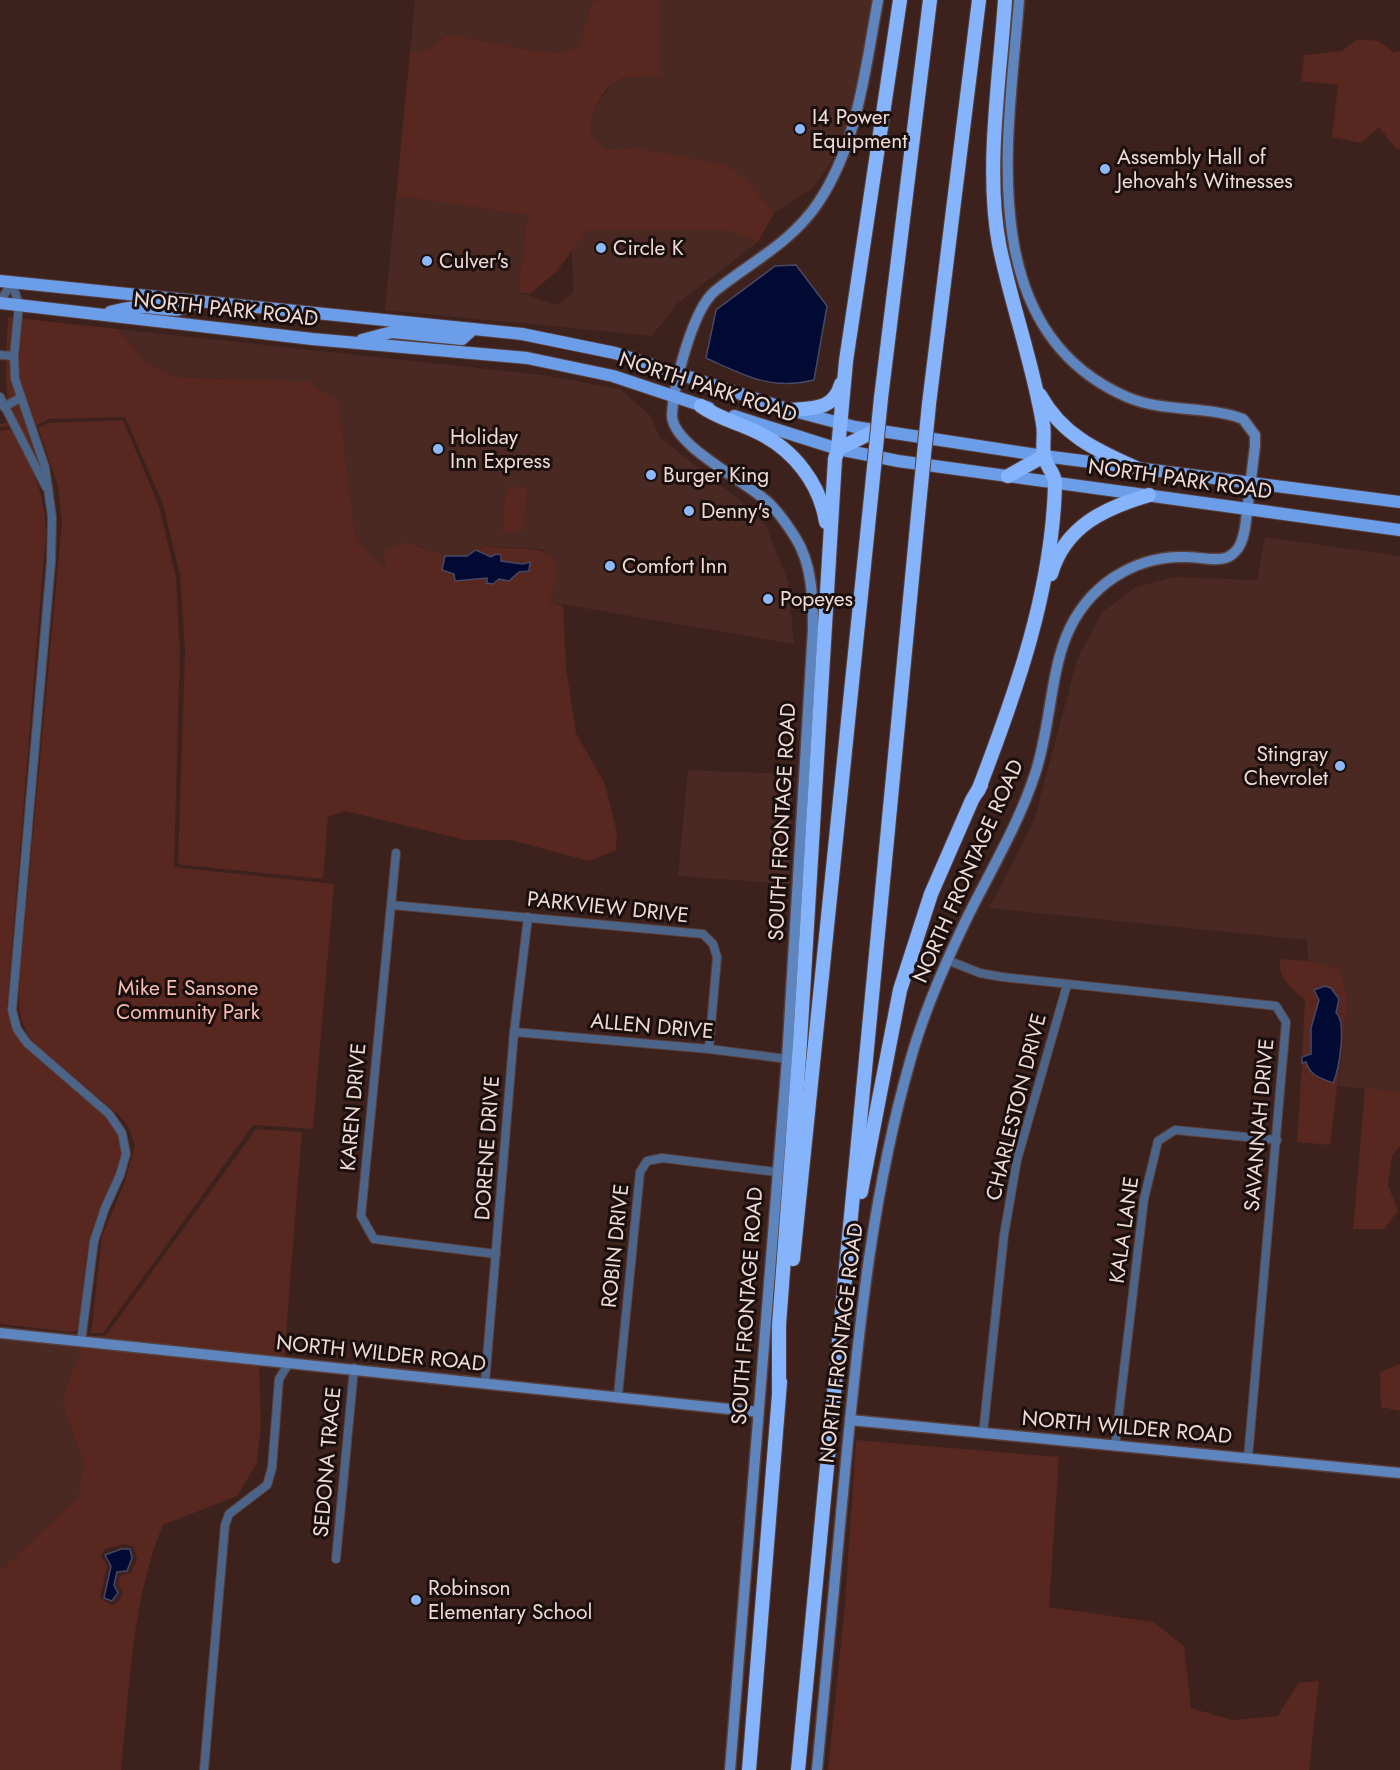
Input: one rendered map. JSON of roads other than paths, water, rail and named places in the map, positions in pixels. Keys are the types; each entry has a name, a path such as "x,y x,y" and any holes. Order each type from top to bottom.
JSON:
{"highway":[{"path":"780,1391 779,1325 800,1043 835,459 838,449 846,362 900,0"},
{"path":"749,1770 780,1391 881,398 930,0"},
{"path":"798,1770 929,404 979,0"},
{"path":"852,1215 864,1186 884,1064 900,990 916,934 931,894 978,791 1013,701 1033,633 1048,558 1056,482 1044,456 1043,425 1002,254 994,207 993,176 1005,0"},
{"path":"790,410 819,408 837,396 846,362"},
{"path":"1034,384 1046,406 1070,433 1084,444 1136,468"},
{"path":"701,406 715,416 759,433 795,459 819,495 829,538"},
{"path":"838,449 874,431"},
{"path":"1008,476 1044,456"},
{"path":"978,791 991,768 1018,701 1036,641 1052,571 1061,550 1071,536 1104,510 1149,495"}],"main road":[{"name":"NORTH PARK ROAD","path":"6,281 474,329 584,345 681,373 790,410 874,431 1044,456 1400,502"},
{"path":"97,314 139,307 177,310 191,306 197,300"},
{"name":"NORTH PARK ROAD","path":"0,303 539,360 613,376 838,449 898,461 1400,530"},
{"path":"358,342 377,334 392,332 462,339 474,329"}],"street":[{"name":"SOUTH FRONTAGE ROAD","path":"730,1770 787,1059 813,590 796,538 770,504 689,444 676,432 672,414 681,373 702,306 713,292 767,256 795,231 817,204 840,166 852,134 878,0"},
{"name":"NORTH FRONTAGE ROAD","path":"817,1770 863,1302 889,1147 912,1054 947,960 1015,823 1035,774 1044,743 1065,640 1079,611 1107,581 1147,561 1187,556 1217,559 1234,554 1243,540 1250,482 1255,435 1243,419 1149,405 1112,390 1067,355 1036,310 1020,274 1008,210 1008,153 1020,0"},
{"path":"0,303 6,281"},
{"path":"6,281 19,305 14,356 15,379 41,453 52,517 51,556 12,1010 17,1029 27,1043 109,1114 119,1127 124,1141 123,1167 94,1241 81,1342"},
{"path":"0,355 14,356"},
{"path":"0,397 48,491"},
{"path":"4,407 20,398"},
{"name":"KAREN DRIVE","path":"396,853 361,1216 374,1239 496,1254"},
{"name":"PARKVIEW DRIVE","path":"391,905 703,934 713,944 717,957 709,1049"},
{"name":"DORENE DRIVE","path":"484,1383 514,1032 528,917"},
{"name":"CHARLESTON DRIVE","path":"947,960 980,973 1067,985 1017,1160 1004,1235 983,1434"},
{"name":"SAVANNAH DRIVE","path":"1067,985 1276,1006 1286,1022 1248,1458"},
{"name":"ALLEN DRIVE","path":"514,1032 709,1049 787,1059"},
{"name":"KALA LANE","path":"1115,1446 1144,1199 1158,1142 1175,1130 1277,1140"},
{"name":"ROBIN DRIVE","path":"618,1395 640,1172 647,1161 662,1158 777,1172"},
{"name":"NORTH WILDER ROAD","path":"0,1333 618,1395 758,1412"},
{"path":"204,1770 225,1525 229,1514 267,1485 272,1468 279,1379 289,1363"},
{"name":"SEDONA TRACE","path":"336,1559 354,1368"},
{"name":"NORTH WILDER ROAD","path":"850,1420 1400,1473"}],"water":[{"path":"796,265 827,306 814,380 784,384 758,380 706,358 716,310 775,266"},
{"path":"476,550 491,557 496,554 501,555 501,561 523,564 530,562 529,571 519,572 509,581 499,579 493,584 487,583 487,578 455,581 454,574 442,570 445,556 467,556"},
{"path":"1325,986 1331,988 1339,999 1336,1013 1341,1026 1341,1046 1333,1083 1313,1073 1306,1062 1302,1063 1302,1057 1311,1054 1311,1028 1319,1000 1314,990"},
{"path":"121,1549 130,1549 132,1558 127,1571 117,1572 114,1585 118,1593 112,1601 104,1598 111,1566 105,1555"}],"place":[{"name":"I4 Power Equipment","path":"800,129"},
{"name":"Assembly Hall of Jehovah's Witnesses","path":"1105,169"},
{"name":"Circle K","path":"601,248"},
{"name":"Culver's","path":"427,261"},
{"name":"Holiday Inn Express","path":"438,449"},
{"name":"Burger King","path":"651,475"},
{"name":"Denny's","path":"689,511"},
{"name":"Comfort Inn","path":"610,566"},
{"name":"Popeyes","path":"768,599"},
{"name":"Stingray Chevrolet","path":"1340,766"},
{"name":"Robinson Elementary School","path":"416,1600"}],"park label":[{"name":"Mike E Sansone Community Park","path":"188,1000"}]}
